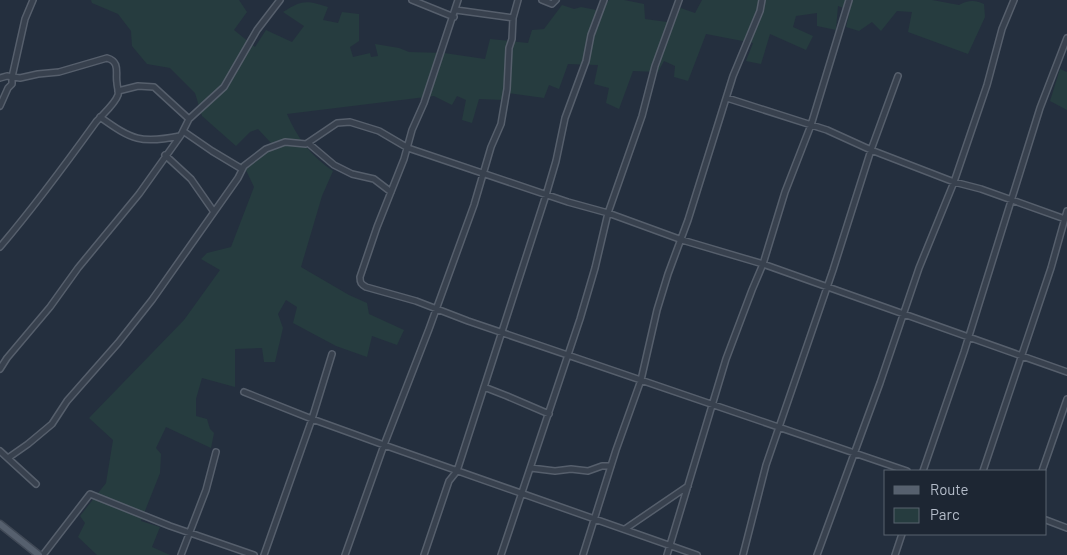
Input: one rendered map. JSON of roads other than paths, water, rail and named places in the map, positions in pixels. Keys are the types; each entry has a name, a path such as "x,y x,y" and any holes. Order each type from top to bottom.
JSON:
{"main road":[{"path":"0,524 41,555"}],"street":[{"path":"0,106 8,88 12,84 25,19 33,0"},
{"path":"0,369 50,307 78,268 139,194 182,133 189,119 224,87 257,30 280,0"},
{"path":"412,0 454,16"},
{"path":"458,0 424,103 412,130 408,148 377,227 360,282 366,287 416,301 904,470"},
{"path":"346,555 384,445 426,337 484,173 491,147 501,124 507,89 513,18 518,0"},
{"path":"542,0 552,4 556,0"},
{"path":"424,555 449,481 457,471 484,388 546,195 556,161 565,118 586,61 591,35 604,0"},
{"path":"501,555 549,414 595,268 608,213 642,116 656,66 679,0"},
{"path":"583,555 641,380 657,310 674,256 682,240 741,55 760,11 762,0"},
{"path":"667,555 726,359 763,264 785,192 811,125 849,0"},
{"path":"817,555 935,225 954,182 987,85 1002,28 1014,0"},
{"path":"456,10 513,18"},
{"path":"923,470 969,336 1040,108 1067,38"},
{"path":"0,78 7,76 20,78 59,72 107,58 112,60 118,71 116,99 0,247"},
{"path":"743,555 766,465 871,150 898,76"},
{"path":"118,92 149,85 154,87 189,119"},
{"path":"727,98 828,130 871,150 954,182 1012,200 1065,220"},
{"path":"100,117 119,130 142,140 158,140 182,133 242,169"},
{"path":"8,458 52,424 66,401 118,343 152,300 242,169 266,149 285,142 308,143 337,123 345,122 379,132 408,148 546,195 608,213 682,240 763,264 1067,372"},
{"path":"308,143 334,165 352,174 374,179 391,192"},
{"path":"165,155 191,179 214,212"},
{"path":"983,470 1040,301 1067,211"},
{"path":"264,555 312,419 332,354"},
{"path":"484,388 549,414"},
{"path":"244,392 384,445 697,555"},
{"path":"1042,470 1067,399"},
{"path":"0,451 36,484"},
{"path":"181,555 188,532 206,490 216,452"},
{"path":"530,468 555,471 571,469 588,471 602,466 611,466"},
{"path":"625,529 688,486"},
{"path":"41,555 90,494 254,555"},
{"path":"1047,520 1067,528"},
{"path":"896,555 902,535"}]}
